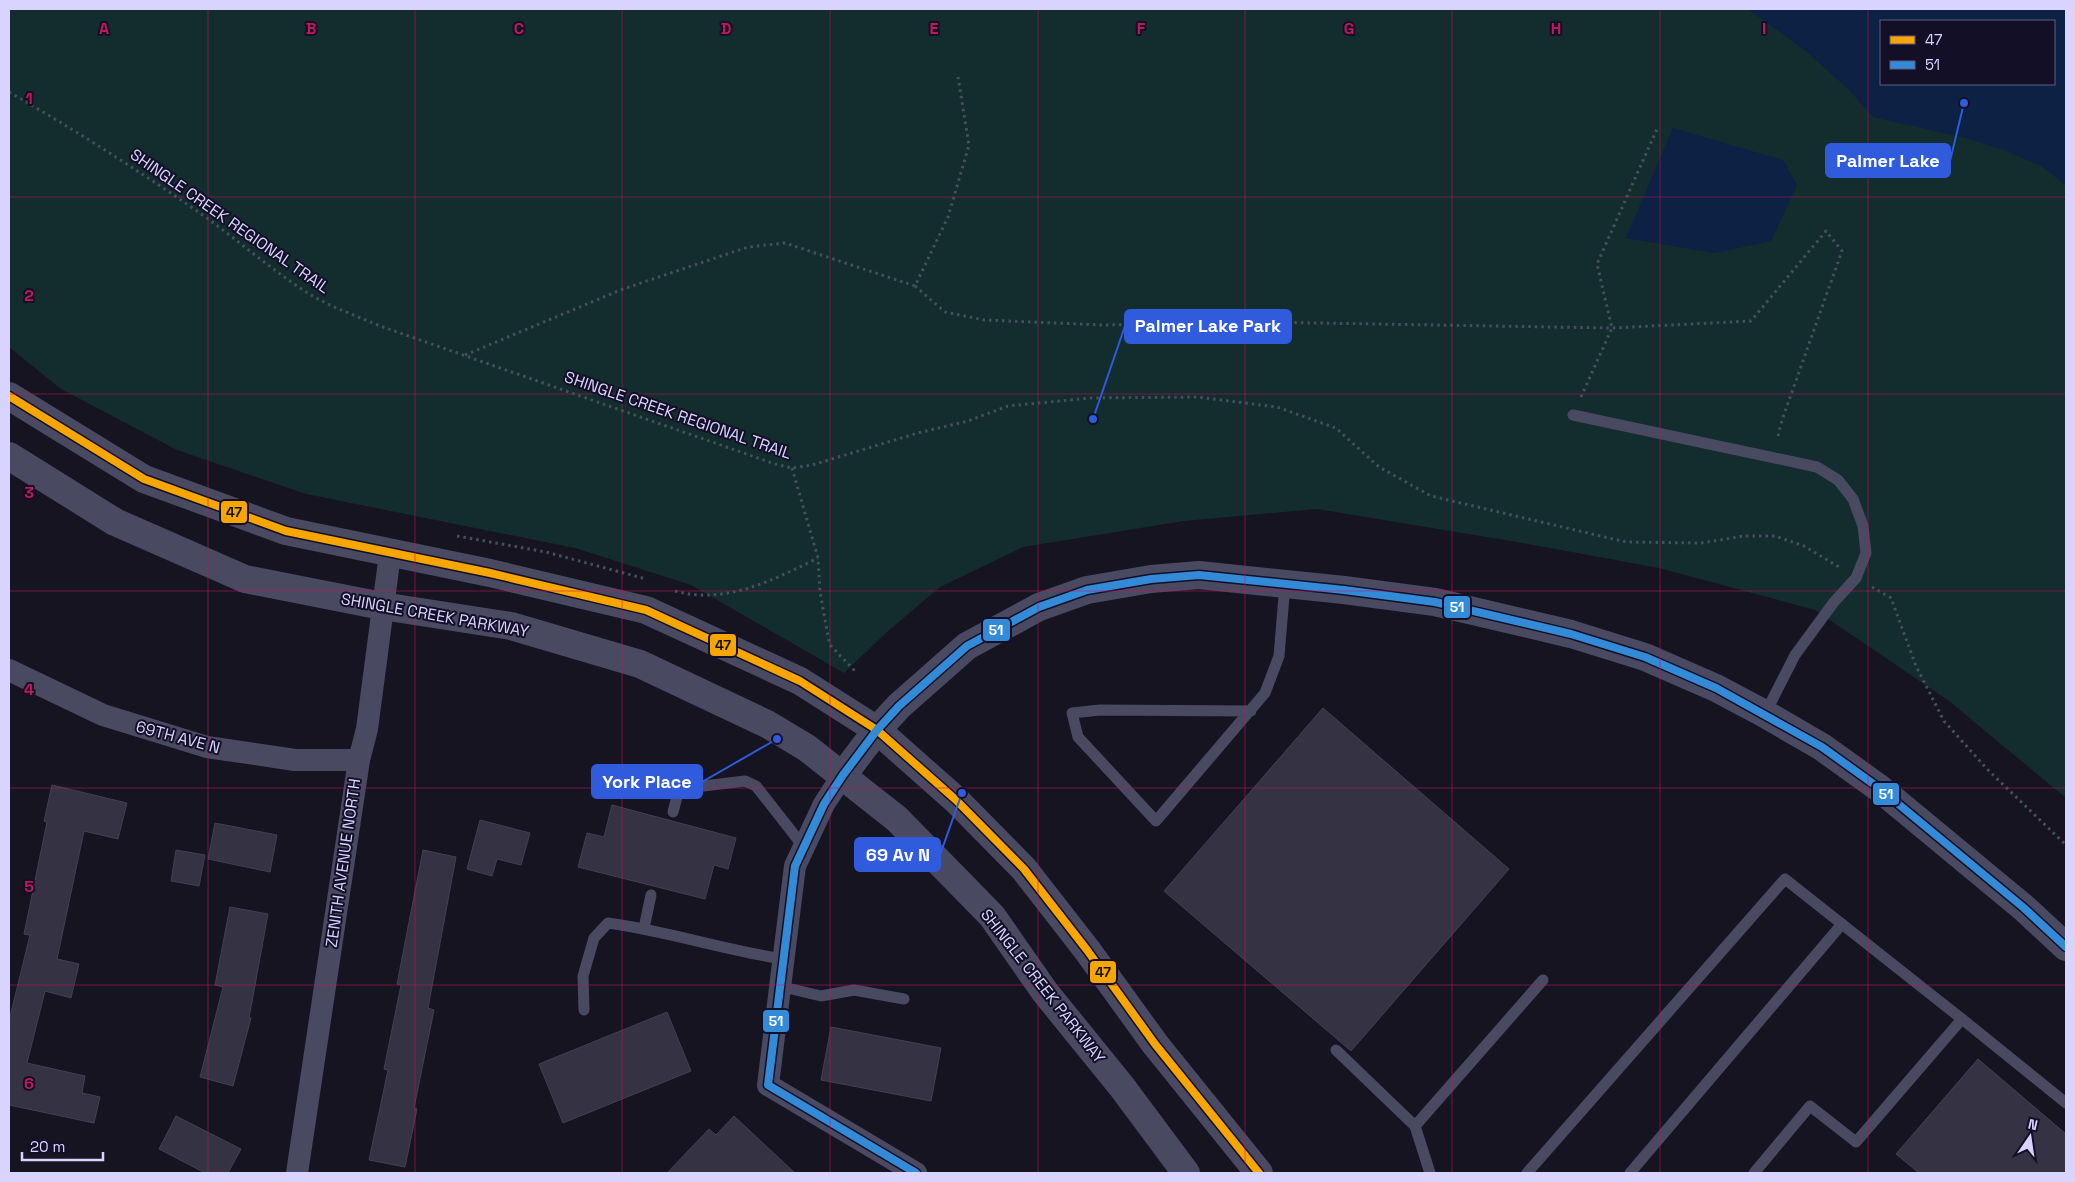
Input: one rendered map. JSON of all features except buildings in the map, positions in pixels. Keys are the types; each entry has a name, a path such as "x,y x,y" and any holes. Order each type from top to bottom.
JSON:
{"street":[{"path":"9,396 144,479 286,531 390,554 490,573 646,610 800,681 877,730 956,800 1024,869 1087,950 1155,1044 1259,1173"},
{"name":"SHINGLE CREEK PARKWAY","path":"9,456 115,522 245,579 382,606 511,626 640,664 767,724 807,748 897,819 992,916 1045,992 1122,1087 1186,1173"},
{"name":"ZENITH AVENUE NORTH","path":"297,1173 359,760 367,729 390,554"},
{"path":"916,1173 768,1085 795,866 824,804 877,730 899,706 968,646 1047,604 1087,590 1151,578 1199,575 1344,590 1435,602 1571,634 1644,657 1716,688 1822,747 1879,788 2024,908 2066,947"},
{"name":"69TH AVE N","path":"9,670 102,715 207,747 295,760 359,760"}],"lane":[{"path":"1573,415 1817,467 1838,480 1853,499 1863,526 1866,553 1856,578 1834,602 1796,654 1765,714"},
{"path":"1250,711 1100,710 1072,713 1078,737 1156,821 1250,711 1265,693 1279,656 1285,584"},
{"path":"636,778 679,788 745,781 756,786 804,846"},
{"path":"673,812 679,788"},
{"path":"1527,1173 1785,879 2066,1103"},
{"path":"644,928 651,895"},
{"path":"584,1010 583,976 594,938 608,923 644,928 783,960"},
{"path":"1630,1173 1842,924"},
{"path":"1415,1126 1543,980"},
{"path":"779,986 821,996 854,990 904,998"},
{"path":"1754,1173 1810,1106 1856,1142 1962,1019"},
{"path":"1336,1050 1415,1126 1430,1173"}],"path":[{"path":"916,286 948,216 969,145 958,77"},
{"name":"SHINGLE CREEK REGIONAL TRAIL","path":"9,92 156,183 311,295 336,308 380,326 775,464 792,468 812,465 918,433 968,421 1008,406 1091,398 1197,397 1277,406 1336,428 1379,467 1431,496 1626,542 1700,543 1744,536 1776,536 1804,546 1890,598 1916,666 1944,721 1987,769 2066,844"},
{"path":"1573,415 1612,328 1597,264 1656,129"},
{"path":"464,355 623,289 748,247 785,243 916,286 946,312 984,320 1102,325 1258,322 1612,328 1751,321 1826,231 1842,251 1782,420 1773,457"},
{"path":"792,468 818,558 820,592 830,645 855,671"},
{"path":"455,535 546,552 647,580"},
{"path":"669,589 676,592 704,596 733,594 774,579 818,558"}],"green space":[{"path":"9,9 2066,9 2066,798 1949,701 1815,610 1659,568 1317,509 1184,521 1023,547 940,587 887,632 844,673 691,585 575,548 306,494 177,450 61,389 9,347"}],"water":[{"path":"1748,9 2066,9 2066,185 2041,166 2001,149 1965,138 1873,117 1849,90 1807,52"},
{"path":"1673,128 1783,160 1797,185 1771,241 1714,253 1626,238"}],"transit line":[{"name":"47","path":"9,396 144,479 286,531 490,573 646,610 800,681 877,730 956,800 1024,869 1087,950 1155,1044 1259,1173"},
{"name":"51","path":"916,1173 768,1085 795,866 824,804 877,730 899,706 967,646 1039,607 1087,590 1151,579 1199,575 1344,590 1435,602 1571,634 1645,657 1716,688 1822,747 1879,788 2024,908 2066,947"}],"place":[{"name":"Palmer Lake","path":"1964,103"},
{"name":"Palmer Lake Park","path":"1093,419"},
{"name":"York Place","path":"777,739"},
{"name":"69 Av N","path":"962,793"}]}
